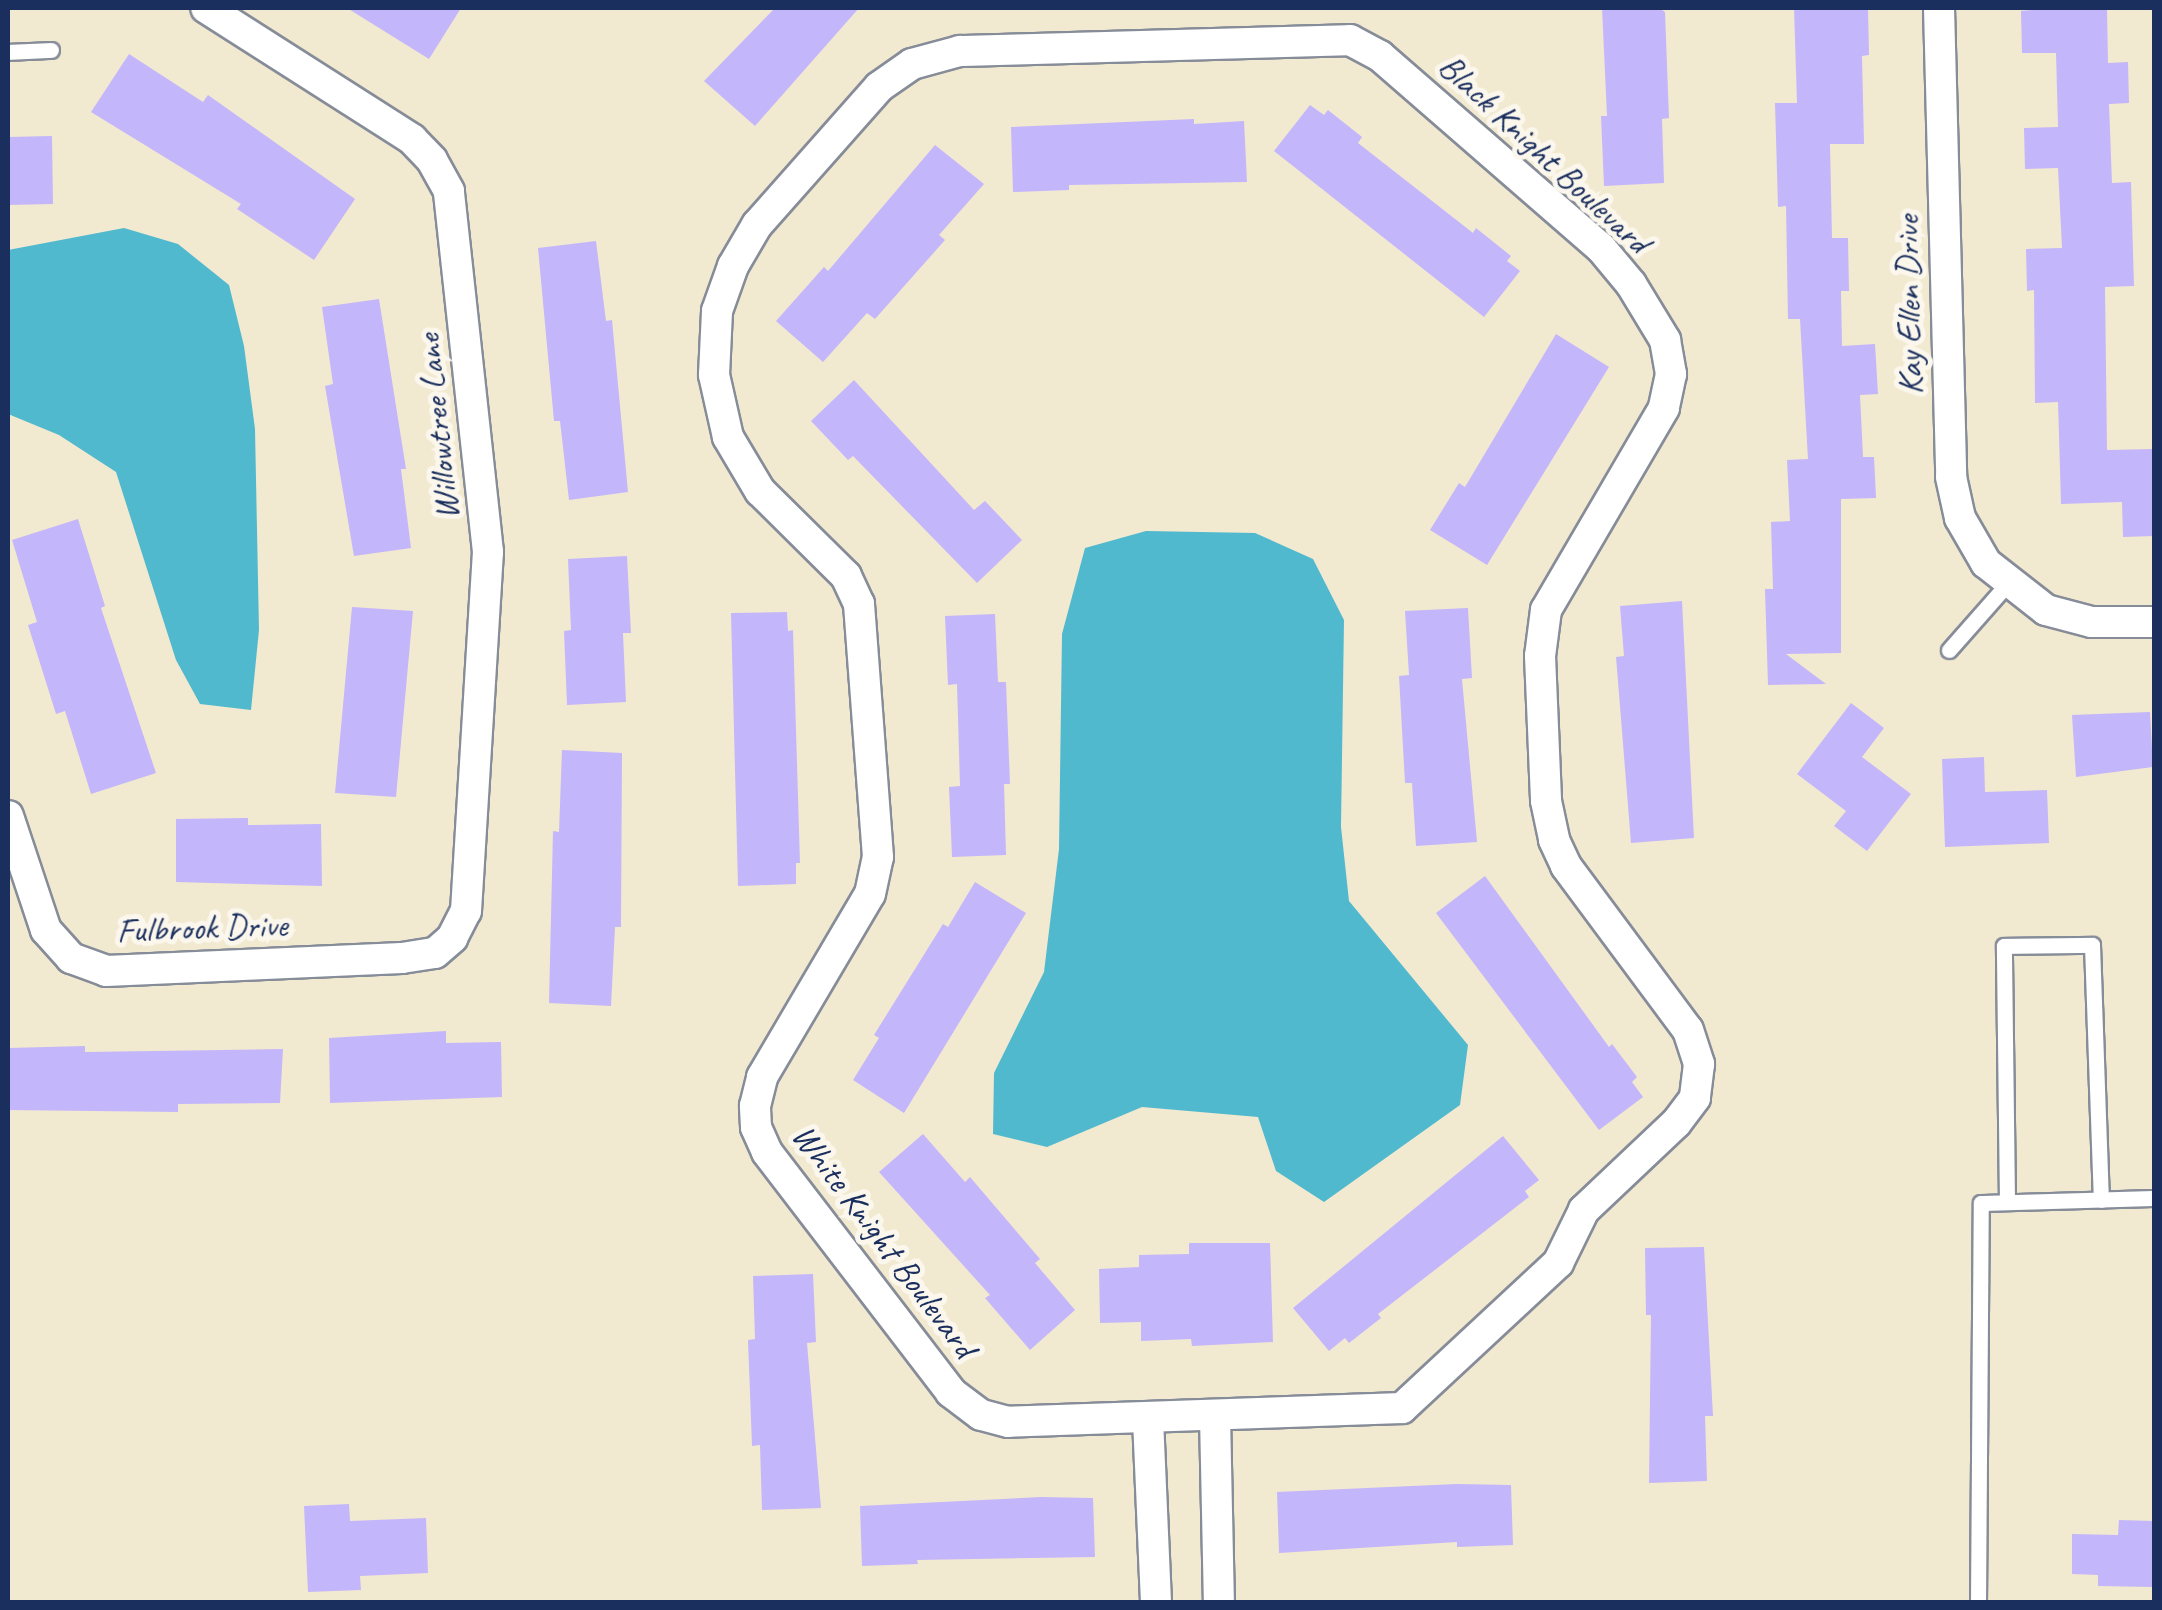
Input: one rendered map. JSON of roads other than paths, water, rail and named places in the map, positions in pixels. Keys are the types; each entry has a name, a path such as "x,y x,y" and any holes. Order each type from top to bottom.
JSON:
{"street":[{"name":"Willowtree Lane","path":"206,8 412,139 432,160 449,191 488,578 467,904 452,938 435,953"},
{"name":"Kay Ellen Drive","path":"1940,8 1951,477 1965,528 1986,562 2046,610 2076,620 2154,622"},
{"name":"Black Knight Boulevard","path":"1163,1419 1402,1408 1558,1264 1584,1210 1690,1108 1699,1074 1697,1051 1688,1030 1566,866 1554,840 1546,802 1540,641 1546,610 1664,408 1671,374 1664,340 1631,284 1602,248 1359,43"},
{"name":"White Knight Boulevard","path":"1163,1419 1008,1422 981,1415 957,1399 762,1144 755,1106 762,1077 870,894 878,857 859,604 846,576 760,491 728,437 714,375 717,310 732,266 756,225 879,88 912,64 960,50 1359,43"},
{"name":"Fulbrook Drive","path":"8,816 42,922 57,945 79,963 106,970 402,958 435,953"},
{"path":"1215,1416 1219,1602"},
{"path":"1156,1602 1163,1419"}],"lane":[{"path":"8,52 51,50"},
{"path":"1948,650 2008,583"},
{"path":"2007,1202 2004,946 2092,945 2100,1200"},
{"path":"1978,1602 1981,1203 2154,1198"}],"water":[{"path":"124,228 178,244 229,285 244,346 255,429 259,630 251,710 200,704 176,660 116,472 59,435 8,414 8,250"},
{"path":"1146,531 1255,533 1313,559 1344,620 1341,827 1349,901 1468,1045 1460,1105 1324,1202 1276,1171 1258,1117 1142,1107 1047,1147 993,1134 994,1073 1044,972 1059,849 1062,634 1085,548"}]}
